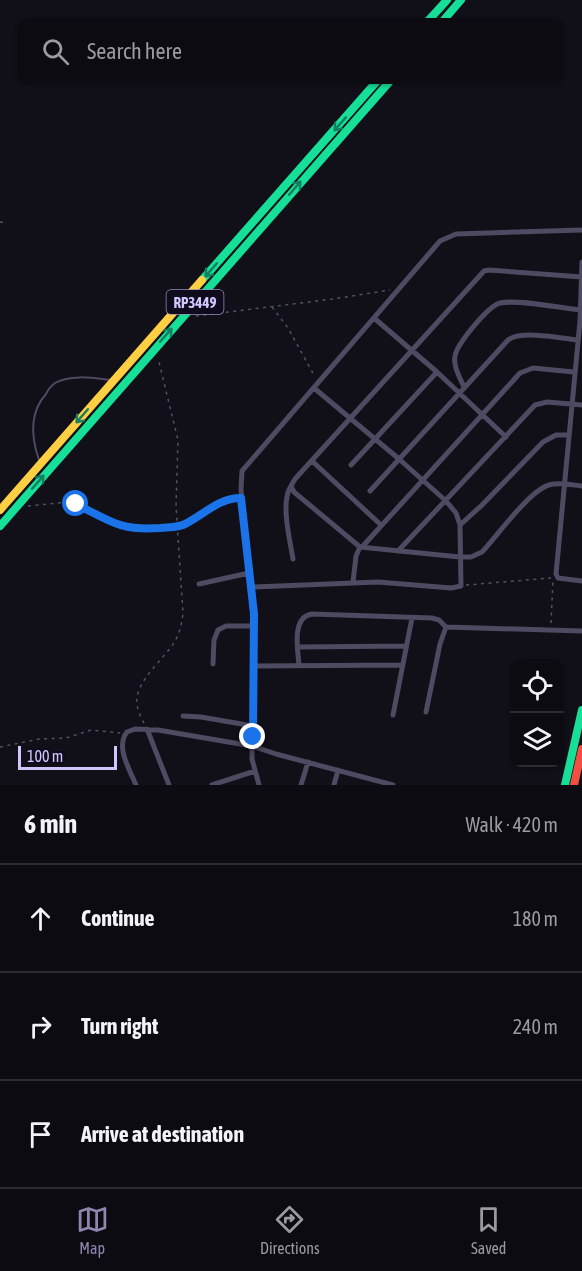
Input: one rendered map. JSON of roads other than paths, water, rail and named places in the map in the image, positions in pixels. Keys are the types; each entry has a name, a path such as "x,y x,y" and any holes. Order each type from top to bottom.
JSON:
{"main road":[{"path":"431,18 447,0"},
{"path":"445,18 461,0"},
{"name":"RP3449","path":"0,510 374,84"},
{"name":"RP3449","path":"0,526 387,84"},
{"path":"565,785 582,710"},
{"path":"574,785 579,772 582,749"}],"street":[{"path":"260,785 255,771 252,746 254,626 241,498 241,476 246,466 440,241 450,236 487,232 582,230"},
{"path":"582,262 581,322 577,340 555,578 582,581"},
{"path":"293,559 286,495 295,479 486,270 582,277"},
{"path":"461,390 455,353 477,323 495,305 511,303 580,310"},
{"path":"374,318 461,390 506,436"},
{"path":"370,491 512,336 577,340"},
{"path":"353,582 356,556 361,547 517,376 528,369 574,372"},
{"path":"351,465 437,372"},
{"path":"251,587 353,582 451,588 461,586 460,525 456,513 423,480 350,419 316,386"},
{"path":"398,551 538,403 582,405"},
{"path":"460,525 483,505 543,442 556,435 568,435"},
{"path":"312,461 381,525"},
{"path":"291,486 297,495 361,547 460,558 471,557 482,552 531,497 542,488 550,484 582,486"},
{"path":"199,584 249,573"},
{"path":"299,665 299,624 307,615 437,619 446,627 582,631"},
{"path":"393,715 412,618"},
{"path":"213,664 214,636 220,628 254,626"},
{"path":"426,712 440,644 446,627"},
{"path":"298,646 406,646"},
{"path":"254,666 402,665"},
{"path":"183,716 253,726"},
{"path":"147,729 169,785"},
{"path":"136,785 123,753 122,743 125,734 133,730 147,729 252,746 338,770 369,782 393,785"},
{"path":"301,785 308,762"},
{"path":"334,785 338,770"},
{"path":"212,785 255,771"}],"lane":[{"path":"40,464 34,445 32,425 40,400 55,383 69,379 114,380"}]}
